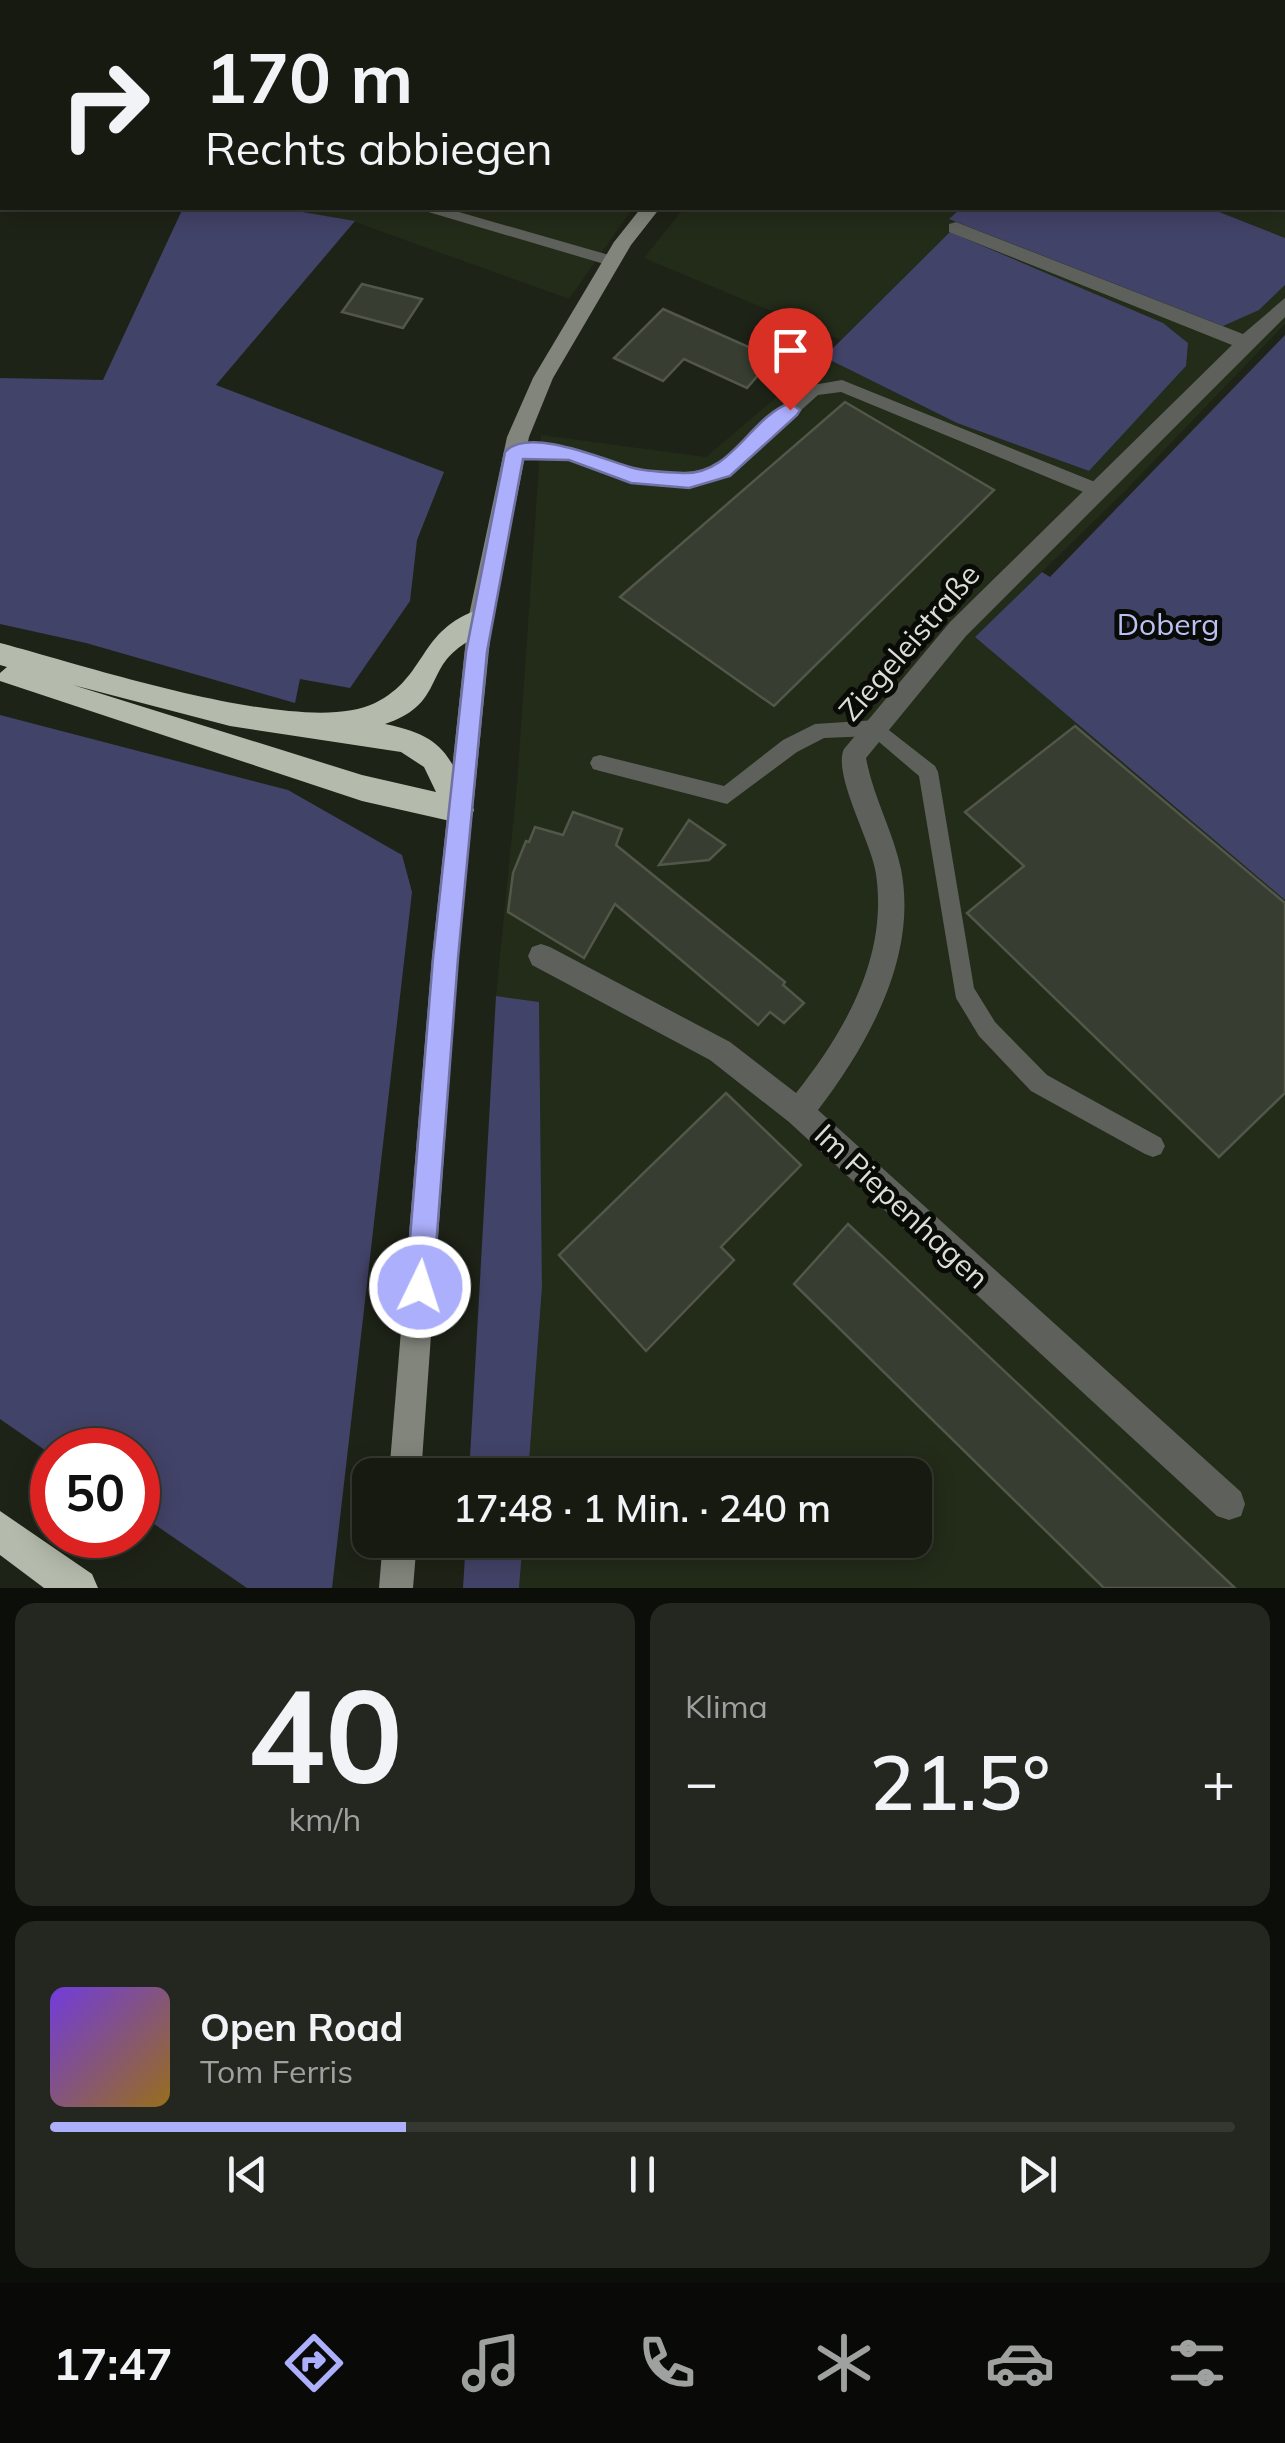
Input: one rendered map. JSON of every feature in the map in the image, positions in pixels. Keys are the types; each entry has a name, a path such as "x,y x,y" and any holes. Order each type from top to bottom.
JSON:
{"highway":[{"path":"340,727 383,713 418,690 442,644 480,620"},
{"path":"0,654 230,714 340,727 408,741 435,758 460,810"},
{"path":"0,675 362,788 460,810"},
{"path":"0,1531 78,1588"}],"main road":[{"path":"406,1458 460,810 480,620 514,452 542,378 611,261 649,210"},
{"path":"396,1588 398,1558"}],"street":[{"path":"956,228 1248,344"},
{"name":"Ziegeleistraße","path":"799,1112 826,1078 884,968 892,922 889,872 857,784 853,756 958,629 1285,306"},
{"name":"Im Piepenhagen","path":"541,956 720,1051 799,1112 1229,1504"}],"lane":[{"path":"437,210 611,261"},
{"path":"514,452 571,453 618,472 663,480 711,477 723,471 813,390 842,386 1098,491"},
{"path":"600,763 727,795 790,746 822,730 876,728 928,772 964,990 987,1029 1038,1084 1153,1146"}],"shaded area":[{"path":"290,210 632,210 569,299 355,222"},
{"path":"682,210 959,210 950,218 1259,310 1285,285 1285,324 1125,491 975,637 1285,900 1285,1588 519,1588 522,1558 932,1558 932,1458 529,1458 542,1287 539,1003 496,996 517,784 541,435 706,457 824,357 957,423 1089,471 1186,366 950,232 841,340 644,258"},
{"path":"1214,210 1285,210 1285,238"}],"green space":[{"path":"182,210 291,210 355,221 216,385 444,472 417,540 410,601 350,688 300,679 295,703 86,643 0,624 0,378 103,380"},
{"path":"959,210 1214,210 1285,238 1285,285 1259,310 1223,326 949,219"},
{"path":"950,232 1163,323 1188,343 1186,366 1089,471 957,423 824,357"},
{"name":"Doberg","path":"1285,335 1285,900 975,637 1042,572 1050,577"},
{"path":"0,715 288,790 402,855 412,892 332,1588 247,1588 160,1528 160,1428 30,1428 30,1440 0,1419"},
{"path":"496,996 539,1002 542,1287 529,1458 470,1458"},
{"path":"465,1558 522,1558 519,1588 463,1588"}],"building":[{"path":"362,284 422,299 403,328 342,312"},
{"path":"663,309 773,358 747,388 684,359 663,381 614,358"},
{"path":"845,402 994,490 774,706 620,597"},
{"path":"1075,726 1285,903 1285,1093 1219,1157 967,913 1024,866 965,812"},
{"path":"573,812 622,829 616,845 785,982 783,985 804,1003 784,1023 770,1012 758,1025 615,904 584,958 508,912 513,873 535,827 563,835"},
{"path":"689,820 725,845 709,860 659,865"},
{"path":"726,1093 801,1165 721,1247 734,1260 646,1351 559,1255"},
{"path":"848,1224 1235,1588 1104,1588 794,1284"}],"route":[{"path":"420,1287 446,958 480,620 514,452 571,453 590,457 631,476 689,481 723,471 790,410"}]}
